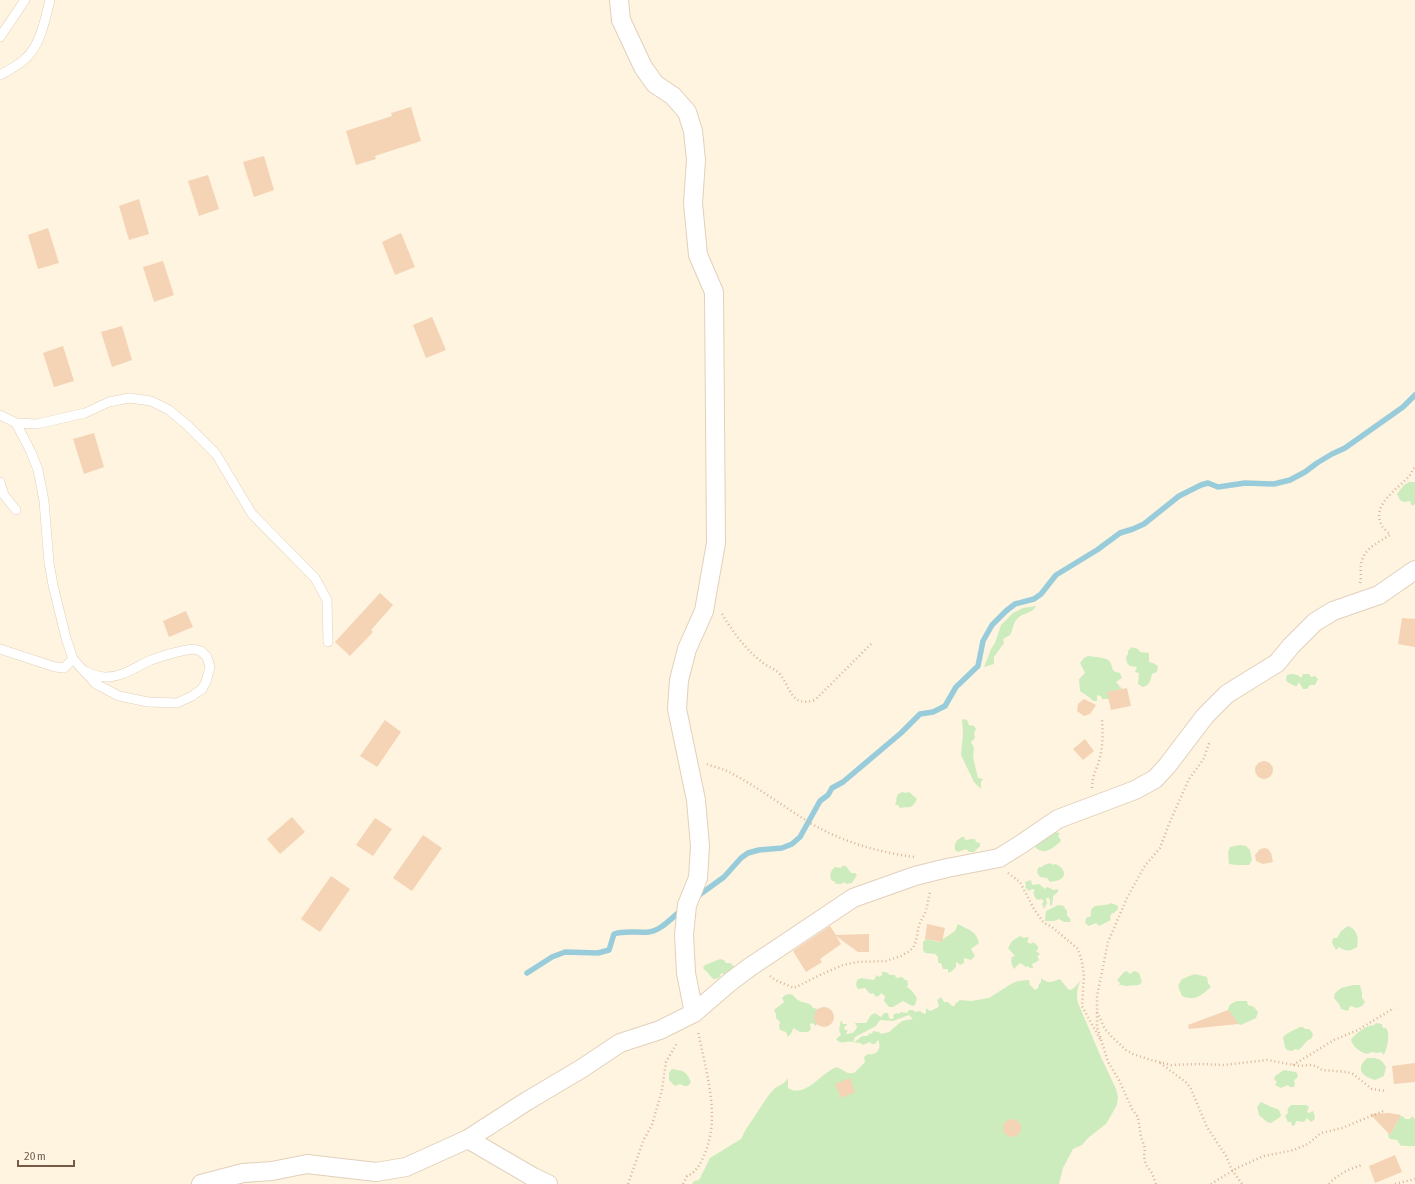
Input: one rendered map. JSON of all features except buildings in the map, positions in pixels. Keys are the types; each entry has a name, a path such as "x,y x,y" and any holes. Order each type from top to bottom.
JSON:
{"street":[{"path":"619,0 621,20 643,67 655,84 673,96 686,112 693,131 696,160 693,203 698,255 714,292 716,543 704,610 687,649 679,680 677,709 696,800 700,846 698,878 687,906 684,935 686,973 694,1013"},
{"path":"201,1184 243,1173 272,1171 307,1164 376,1172 406,1167 468,1139 620,1043 660,1030 694,1013 730,982 853,898 914,876 939,869 999,858 1058,820 1135,790 1155,779 1167,766 1205,716 1227,694 1278,663 1291,646 1315,622 1333,611 1379,594 1415,570"},
{"path":"468,1139 533,1177 548,1184"}],"lane":[{"path":"0,36 25,0"},
{"path":"0,75 18,64 31,52 43,26 50,0"},
{"path":"0,415 16,423 36,424 85,413 109,402 129,398 151,401 169,410 187,424 216,454 252,514 315,578 327,600 328,642"},
{"path":"16,423 31,452 38,470 44,501 49,563 53,585 66,638 73,659 84,672 96,684 119,696 148,702 177,703 192,696 202,689 206,682 210,667 207,657 201,651 193,649 176,651 118,676 107,678 98,677 84,672"},
{"path":"0,482 4,495 16,510"},
{"path":"0,649 55,667 64,668 73,659"}],"path":[{"path":"1344,608 1349,598 1354,594 1359,586 1362,577 1361,563 1366,552 1370,547 1390,536 1382,525 1379,514 1382,505 1389,494 1410,475 1415,467"},
{"path":"708,590 722,615 744,646 763,663 778,672 789,691 796,698 806,702 815,700 872,643"},
{"path":"1095,806 1093,802 1092,777 1099,760 1104,737 1102,720"},
{"path":"1156,1184 1152,1173 1146,1165 1144,1157 1145,1148 1141,1137 1138,1117 1132,1109 1119,1080 1108,1062 1102,1043 1098,1027 1097,996 1108,942 1127,898 1144,867 1160,848 1189,779 1203,760 1212,735"},
{"path":"684,744 704,764 726,771 775,800 808,822 836,836 862,845 916,857"},
{"path":"750,968 764,972 775,980 794,988 843,965 858,962 886,960 901,956 913,948 921,919 926,911 932,882 939,869"},
{"path":"1004,871 1020,882 1044,923 1052,927 1078,949 1084,976 1082,1006 1102,1043"},
{"path":"1294,1065 1334,1040 1358,1030 1394,1008"},
{"path":"1097,1012 1109,1033 1126,1050 1160,1062 1171,1065 1224,1065 1267,1060 1300,1066 1310,1065 1316,1066 1322,1070 1347,1072 1353,1074 1372,1089 1385,1092"},
{"path":"683,1184 687,1176 694,1174 703,1158 708,1146 712,1122 710,1093 694,1013"},
{"path":"628,1184 644,1139 652,1125 662,1090 666,1062 680,1037"},
{"path":"1160,1062 1186,1083 1191,1089 1207,1127 1242,1184"},
{"path":"1211,1184 1232,1170 1264,1156 1294,1150 1308,1144 1321,1133 1342,1128 1386,1110"},
{"path":"1329,1184 1348,1169 1362,1165"},
{"path":"1396,1184 1415,1179"}],"green space":[{"path":"1409,482 1415,482 1415,504 1412,506 1410,501 1404,502 1400,500 1397,494 1404,485"},
{"path":"1036,606 1034,609 1020,616 1016,620 1010,635 1003,639 1004,643 994,657 994,664 984,667 1001,625 1013,613 1023,608"},
{"path":"1132,647 1138,649 1140,652 1149,653 1149,662 1158,666 1157,672 1152,674 1148,684 1143,687 1138,684 1139,673 1135,672 1137,667 1130,666 1127,663 1126,657 1128,651"},
{"path":"1088,656 1108,660 1113,670 1120,673 1122,678 1116,682 1122,689 1108,692 1109,699 1102,699 1101,696 1097,695 1097,701 1093,701 1080,691 1079,679 1085,673 1080,663"},
{"path":"1303,674 1309,674 1311,677 1315,676 1318,679 1315,685 1310,685 1307,689 1303,689 1299,682 1297,686 1295,686 1287,682 1287,675 1298,675 1301,678"},
{"path":"962,719 967,720 969,725 974,726 976,729 974,733 975,738 971,742 974,748 973,757 978,778 983,779 981,782 981,789 974,782 961,755 963,734"},
{"path":"903,792 909,792 917,799 912,806 900,808 898,805 895,805 897,795"},
{"path":"1055,832 1060,833 1058,836 1061,840 1050,850 1039,850 1033,844"},
{"path":"965,837 964,839 967,840 975,839 976,842 980,843 980,846 974,852 969,852 966,849 958,852 955,850 955,844 958,839"},
{"path":"1240,845 1246,846 1250,850 1252,860 1249,865 1229,864 1228,852 1230,847"},
{"path":"1050,863 1053,865 1058,865 1062,868 1064,875 1061,879 1050,882 1047,878 1039,876 1037,871 1039,867"},
{"path":"842,866 846,866 851,873 855,873 857,875 852,883 846,884 845,882 836,884 832,881 830,875 832,870 835,867 841,868"},
{"path":"1031,880 1032,885 1039,884 1045,889 1047,887 1054,890 1058,889 1058,892 1053,896 1052,906 1050,905 1049,898 1046,898 1047,903 1044,909 1042,904 1044,901 1041,899 1036,899 1033,893 1035,890 1032,889 1029,891 1025,887 1025,882"},
{"path":"1111,903 1118,906 1118,909 1111,914 1111,920 1099,926 1096,923 1089,926 1085,923 1086,918 1091,916 1092,908"},
{"path":"1058,905 1064,906 1067,910 1067,915 1071,920 1070,922 1064,922 1059,919 1054,921 1045,921 1046,911"},
{"path":"958,924 974,933 979,943 971,949 975,956 971,960 964,958 964,963 960,965 957,962 956,967 948,973 948,969 943,969 941,963 938,963 938,957 935,954 925,953 923,950 923,942 926,939 938,942 940,941 955,931"},
{"path":"1348,926 1351,927 1357,934 1357,947 1344,950 1339,947 1336,950 1332,943 1333,938 1337,938 1341,931"},
{"path":"1020,936 1029,938 1027,942 1031,944 1033,942 1038,946 1036,951 1040,954 1037,957 1039,959 1032,964 1033,968 1028,966 1026,967 1020,963 1014,969 1012,965 1012,957 1015,956 1008,948 1012,941"},
{"path":"720,959 735,967 727,975 721,973 720,977 713,979 703,968 705,965"},
{"path":"1127,971 1130,974 1134,971 1139,973 1142,982 1139,985 1119,985 1120,983 1117,980 1124,972"},
{"path":"882,972 895,975 896,978 902,977 907,980 907,987 917,998 915,1005 912,1006 903,1001 893,1007 889,1007 884,1001 885,996 881,993 876,997 873,993 870,994 865,988 858,989 856,985 857,980 861,978 874,980 877,975 879,977 882,975"},
{"path":"1195,974 1207,977 1208,983 1211,987 1195,998 1187,998 1182,996 1178,986 1182,979"},
{"path":"1041,978 1050,982 1060,979 1068,989 1071,990 1081,980 1077,991 1078,1003 1116,1089 1118,1097 1117,1105 1106,1124 1088,1138 1082,1145 1073,1149 1063,1168 1059,1184 692,1184 694,1181 699,1180 710,1158 741,1139 768,1096 775,1088 784,1083 788,1078 788,1088 801,1090 807,1088 837,1067 848,1073 854,1073 865,1062 864,1057 878,1051 878,1040 875,1044 870,1042 863,1045 860,1043 838,1041 836,1039 841,1035 839,1030 841,1020 843,1024 847,1024 844,1027 845,1030 848,1030 846,1034 850,1034 857,1027 855,1023 866,1023 871,1015 875,1013 881,1017 884,1013 888,1013 889,1018 892,1019 894,1018 893,1015 901,1012 907,1013 909,1010 913,1010 915,1012 920,1011 924,1014 926,1013 926,1008 930,1011 939,1006 937,1000 941,997 944,1002 948,1002 952,1006 955,1006 955,1004 960,1000 971,1001 989,998 1018,981 1029,980 1030,985 1035,990 1041,982","holes":["909,1015 913,1019 902,1021 889,1032 881,1034 873,1031 872,1034 870,1033 867,1036 862,1036 853,1042 855,1037 876,1026 880,1020 893,1021"]},
{"path":"1360,985 1362,998 1365,1002 1362,1006 1357,1008 1350,1006 1348,1011 1341,1009 1334,998 1335,993 1341,988"},
{"path":"790,994 800,1001 808,1003 813,1008 818,1009 815,1016 816,1026 812,1023 810,1024 811,1029 808,1032 800,1032 793,1028 788,1037 786,1032 780,1030 780,1022 776,1018 774,1010 784,1002 782,998 785,995"},
{"path":"1237,1001 1247,1001 1248,1005 1254,1007 1258,1012 1256,1018 1241,1025 1235,1023 1234,1018 1228,1010 1231,1004"},
{"path":"1376,1023 1382,1024 1383,1028 1386,1028 1388,1034 1388,1041 1384,1055 1381,1052 1364,1053 1357,1049 1351,1039 1358,1032"},
{"path":"1300,1027 1309,1029 1313,1034 1312,1038 1308,1040 1299,1050 1287,1050 1283,1037"},
{"path":"1367,1058 1376,1058 1382,1061 1386,1067 1384,1076 1375,1080 1362,1072 1361,1066"},
{"path":"672,1069 686,1073 691,1082 688,1086 680,1084 675,1086 669,1080 669,1073"},
{"path":"1284,1070 1296,1072 1298,1075 1294,1080 1294,1087 1290,1087 1288,1085 1281,1088 1275,1085 1277,1082 1274,1079 1275,1076"},
{"path":"1261,1102 1279,1110 1281,1115 1280,1117 1271,1123 1267,1122 1259,1115 1257,1107"},
{"path":"1291,1105 1306,1105 1309,1107 1307,1112 1309,1113 1313,1111 1315,1117 1314,1120 1311,1122 1307,1118 1304,1122 1296,1121 1295,1125 1292,1126 1291,1122 1288,1122 1285,1116"},
{"path":"1401,1116 1405,1119 1410,1119 1412,1116 1415,1119 1415,1146 1401,1146 1397,1140 1390,1139 1388,1136 1389,1132 1392,1131 1398,1121 1398,1118"}],"waterway":[{"path":"695,898 724,877 741,858 748,853 759,850 782,848 792,844 800,837 820,801 828,795 832,788 843,782 901,733 920,714 933,712 945,706 956,687 978,666 983,641 992,625 1015,604 1034,599 1041,594 1056,575 1097,550 1120,533 1144,524 1179,496 1201,485 1208,483 1218,487 1245,483 1274,484 1290,480 1332,454 1345,448 1403,407 1415,395"},
{"path":"527,973 552,957 565,952 598,953 609,950 614,934 622,932 653,931 658,929 683,909"}]}
